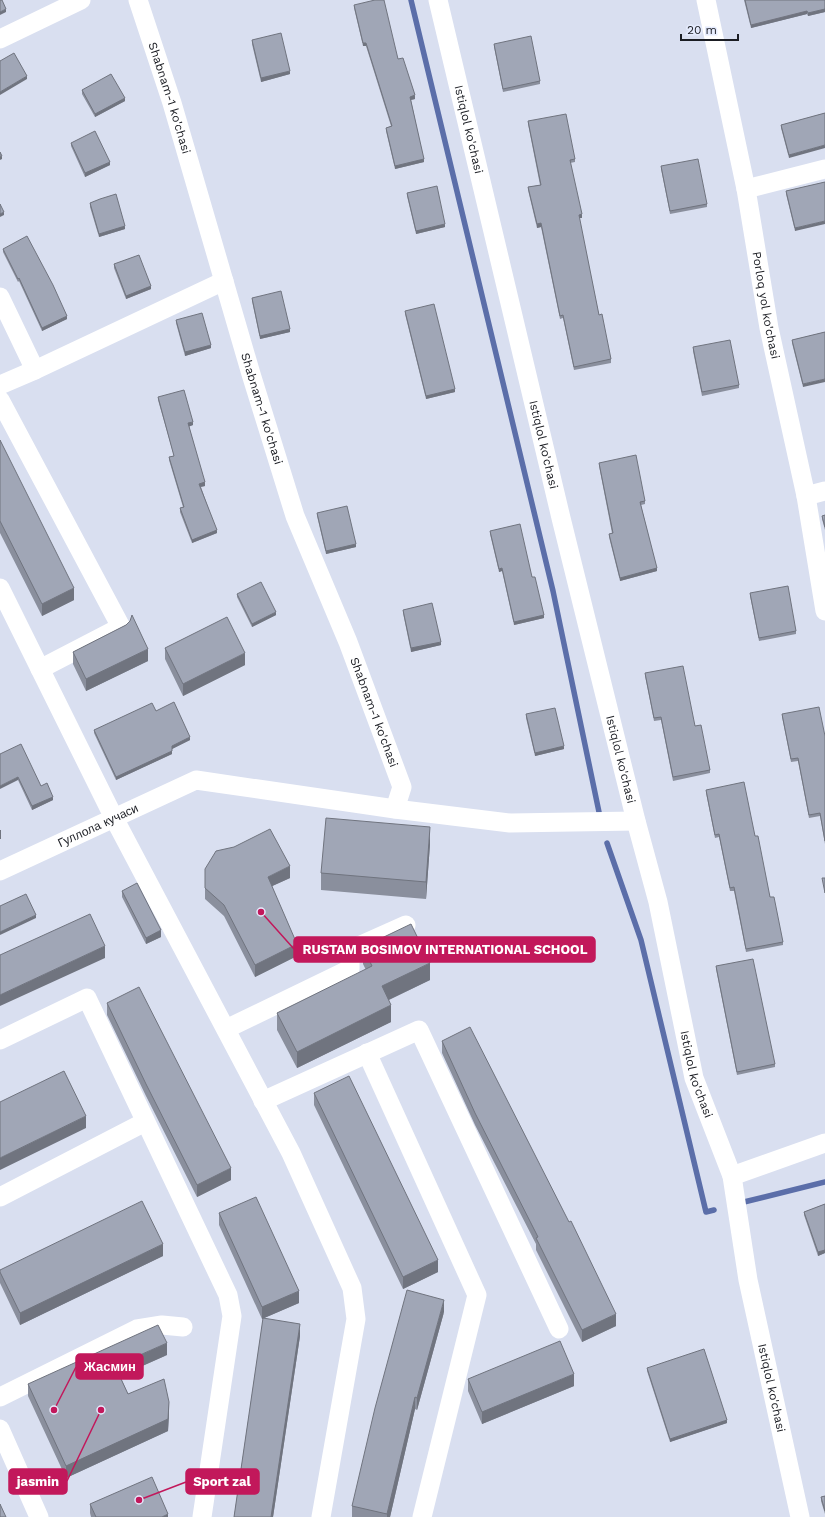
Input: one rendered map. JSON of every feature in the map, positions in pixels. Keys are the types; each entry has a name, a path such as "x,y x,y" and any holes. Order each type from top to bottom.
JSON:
{"street":[{"path":"0,39 81,0"},
{"name":"Shabnam-1 ko'chasi","path":"138,0 172,103 294,516 348,642 402,786 395,809"},
{"name":"Istiqlol ko'chasi","path":"438,0 561,518 636,821 658,902 694,1078 732,1176 748,1280 800,1517"},
{"name":"Porloq yol ko'chasi","path":"706,0 746,189 769,328 806,496 825,611"},
{"path":"746,189 825,168"},
{"path":"0,385 224,281"},
{"path":"0,297 35,370"},
{"path":"0,400 121,627 40,669"},
{"path":"806,496 825,491"},
{"path":"0,588 114,818 291,1153 352,1288 356,1319 321,1517"},
{"name":"Гуллола кучаси","path":"0,870 196,780 395,809"},
{"path":"395,809 510,823 636,821"},
{"path":"226,1029 350,969 350,950 406,925"},
{"path":"0,1040 87,998 228,1295 232,1316 202,1517"},
{"path":"263,1101 419,1030 559,1328"},
{"path":"367,1053 477,1294 422,1517"},
{"path":"0,1197 145,1122"},
{"path":"732,1176 825,1143"},
{"path":"0,1397 137,1329 162,1325 183,1327"},
{"path":"0,1429 39,1517"}],"building":[{"path":"0,0 2,0 6,9 0,12"},
{"path":"375,0 384,0 398,59 403,58 415,95 410,97 424,159 395,166 386,128 392,126 366,43 363,43 354,5"},
{"path":"745,0 825,0 825,9 808,13 807,11 751,25"},
{"path":"281,33 290,71 261,78 252,40"},
{"path":"531,36 540,81 503,89 494,44"},
{"path":"14,53 27,76 0,92 0,61"},
{"path":"111,74 125,98 95,114 82,90"},
{"path":"825,113 825,145 789,155 781,125"},
{"path":"566,114 575,159 570,160 582,214 579,215 599,315 602,314 611,359 574,367 563,315 560,316 541,223 537,224 528,187 541,185 528,121"},
{"path":"95,131 110,162 85,173 71,143"},
{"path":"698,159 707,204 670,211 661,166"},
{"path":"825,182 825,221 795,228 786,191"},
{"path":"437,186 445,224 416,231 407,193"},
{"path":"116,194 125,226 99,234 90,203"},
{"path":"0,204 4,212 0,214"},
{"path":"27,236 53,285 67,316 42,328 19,278 18,279 3,249"},
{"path":"139,255 151,286 126,296 114,264"},
{"path":"281,291 290,329 260,336 252,298"},
{"path":"434,304 455,389 426,396 405,311"},
{"path":"202,313 211,345 185,352 176,320"},
{"path":"825,332 825,379 803,384 792,340"},
{"path":"730,340 739,385 702,392 693,347"},
{"path":"184,390 193,422 188,423 205,482 199,484 217,530 192,540 180,508 184,507 169,457 174,456 158,397"},
{"path":"0,440 74,588 42,604 0,521"},
{"path":"636,455 645,501 640,502 657,568 620,578 609,534 613,533 599,463"},
{"path":"347,506 356,544 326,551 317,513"},
{"path":"825,515 825,527 822,516"},
{"path":"520,524 532,577 535,577 544,615 514,622 502,568 499,569 490,531"},
{"path":"261,582 276,612 252,624 237,594"},
{"path":"788,586 796,631 759,638 750,593"},
{"path":"432,603 441,642 411,648 403,610"},
{"path":"132,615 148,649 86,679 73,652 126,625 130,621"},
{"path":"227,617 245,653 183,684 165,648"},
{"path":"683,666 695,726 701,725 710,770 673,777 661,717 654,718 645,673"},
{"path":"174,702 190,737 172,746 172,751 116,777 94,730 152,703 156,711"},
{"path":"819,707 825,736 825,841 820,813 809,815 798,758 791,759 782,714"},
{"path":"555,708 564,746 535,753 526,714"},
{"path":"21,744 41,786 47,783 53,797 32,806 18,777 0,786 0,754"},
{"path":"744,782 755,836 758,836 770,897 774,897 783,942 746,949 734,887 730,888 719,834 715,835 706,790"},
{"path":"326,818 430,827 426,882 321,873"},
{"path":"270,829 290,866 268,877 297,944 255,965 224,905 205,888 205,869 216,851 234,847"},
{"path":"822,878 825,878 825,893"},
{"path":"137,883 161,930 146,938 122,891"},
{"path":"26,894 36,915 0,932 0,906"},
{"path":"90,914 105,946 0,995 0,955"},
{"path":"411,924 430,963 382,986 391,1005 297,1052 277,1013 372,966 363,947"},
{"path":"753,959 775,1064 737,1072 716,966"},
{"path":"139,987 231,1168 197,1185 107,1003"},
{"path":"470,1027 569,1222 571,1221 616,1314 582,1330 536,1238 538,1237 475,1113 442,1041"},
{"path":"64,1071 86,1116 0,1158 0,1102"},
{"path":"349,1076 438,1260 403,1277 314,1093"},
{"path":"256,1197 299,1291 262,1307 219,1213"},
{"path":"142,1201 163,1244 20,1313 0,1270"},
{"path":"825,1204 825,1250 818,1252 804,1212"},
{"path":"407,1290 444,1300 417,1398 415,1397 387,1514 352,1506 375,1408"},
{"path":"263,1318 300,1324 271,1517 234,1517"},
{"path":"158,1325 167,1343 115,1366 128,1394 164,1379 169,1402 168,1419 66,1466 28,1384"},
{"path":"560,1341 574,1374 482,1412 468,1379"},
{"path":"704,1349 727,1420 670,1439 647,1368"},
{"path":"152,1477 168,1514 162,1517 96,1517 90,1504"},
{"path":"825,1496 825,1511 821,1497"},
{"path":"0,1504 6,1517 0,1517"}],"waterway":[{"path":"411,0 553,591 599,812"},
{"path":"607,843 641,940 706,1212 714,1210"},
{"path":"744,1202 825,1182"}],"place":[{"name":"RUSTAM BOSIMOV INTERNATIONAL SCHOOL","path":"261,912"},
{"name":"Жасмин","path":"54,1410"},
{"name":"jasmin","path":"101,1410"},
{"name":"Sport zal","path":"139,1500"}]}
